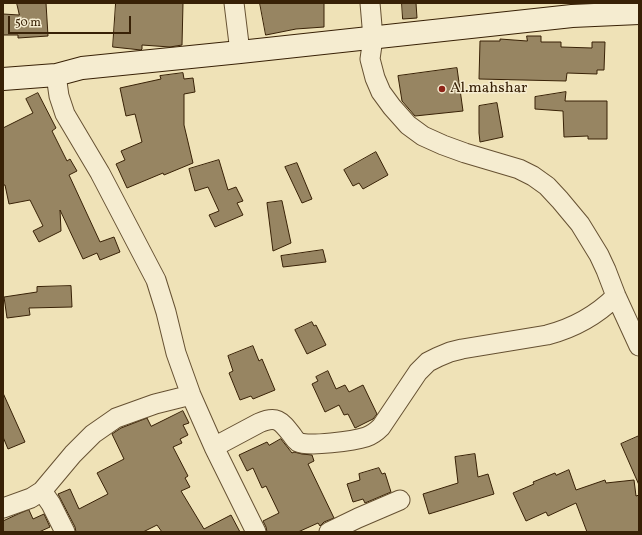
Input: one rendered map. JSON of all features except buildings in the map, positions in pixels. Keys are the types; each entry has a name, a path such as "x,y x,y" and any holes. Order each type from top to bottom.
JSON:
{"street":[{"path":"234,3 240,52"},
{"path":"370,3 373,38 370,59 374,78 381,92 392,107 408,125 422,136 465,153 519,169 533,176 547,186 580,224 590,239 606,270 639,346"},
{"path":"3,79 56,75 82,68 373,38 571,10 639,13"},
{"path":"56,75 59,96 65,114 100,173 156,280 166,312 176,354 191,396 214,447 256,532"},
{"path":"214,447 259,423 272,419 281,422 296,441 304,444 357,440 374,434 381,427 418,372 428,362 438,356 462,349 532,338 559,332 593,316 616,296"},
{"path":"3,508 31,498 42,491 73,454 93,434 116,418 155,404 191,396"},
{"path":"42,491 51,504 65,532"},
{"path":"329,532 400,500"}],"place":[{"name":"Al.mahshar","path":"442,89"}]}
